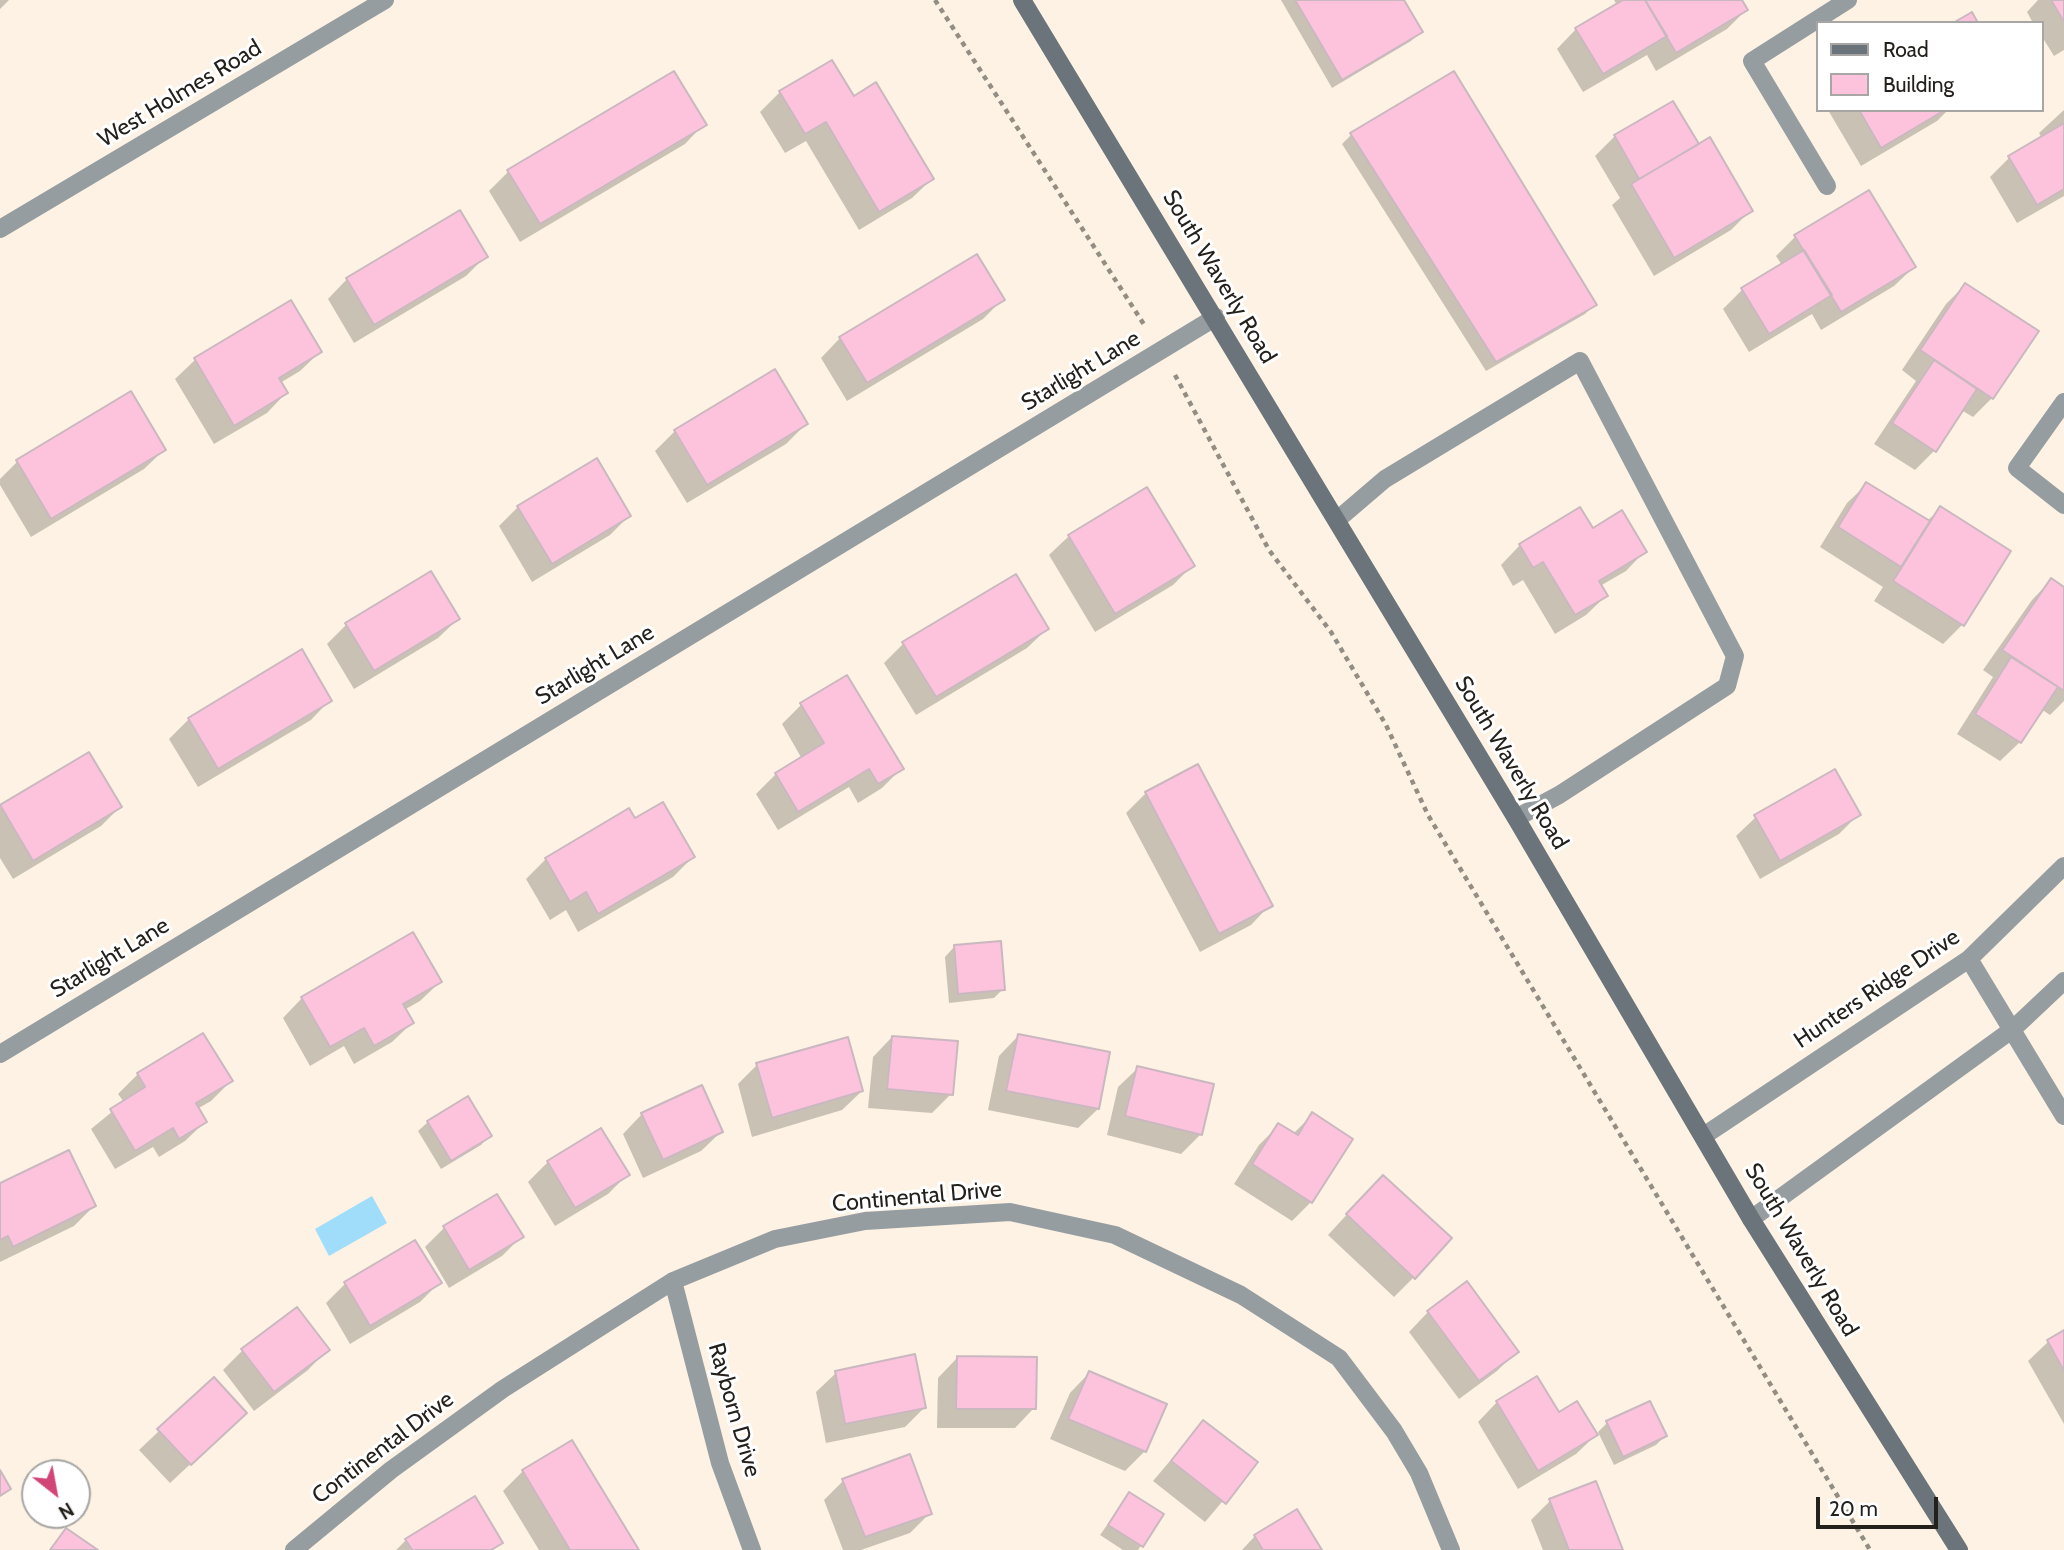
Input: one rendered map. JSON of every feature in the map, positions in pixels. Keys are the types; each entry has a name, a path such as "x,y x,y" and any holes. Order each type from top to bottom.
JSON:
{"main road":[{"name":"South Waverly Road","path":"1022,0 1216,317 1516,818 1705,1135 1751,1219 1959,1550"}],"street":[{"name":"West Holmes Road","path":"0,229 385,0"},
{"path":"1827,186 1752,61 1848,0"},
{"name":"Starlight Lane","path":"0,1054 1216,317"},
{"path":"1337,520 1385,479 1580,361 1735,656 1727,686 1559,795 1516,818"},
{"path":"2064,402 2017,468 2064,505"},
{"name":"Hunters Ridge Drive","path":"1705,1135 1969,959 2064,866"},
{"path":"1969,959 2064,1116"},
{"path":"1751,1219 2013,1029 2064,981"},
{"name":"Continental Drive","path":"294,1550 391,1470 503,1389 673,1281 775,1239 864,1221 1010,1212 1115,1235 1241,1295 1339,1358 1394,1431 1419,1473 1451,1550"},
{"name":"Rayborn Drive","path":"673,1281 720,1463 752,1550"}],"path":[{"path":"935,0 1161,351 1269,550 1331,632 1386,725 1428,815 1870,1550"}],"water":[{"path":"372,1196 387,1223 329,1256 315,1229"}],"building":[{"path":"1295,0 1404,0 1423,32 1342,80"},
{"path":"1623,0 1645,0 1667,36 1603,74 1575,28"},
{"path":"1645,0 1742,0 1748,10 1676,53"},
{"path":"2051,0 2064,0 2064,22"},
{"path":"1972,12 1977,21 1956,21"},
{"path":"832,60 854,96 876,82 934,179 879,212 826,122 805,134 779,91"},
{"path":"674,71 707,125 540,224 507,170"},
{"path":"1454,71 1597,305 1496,362 1350,133"},
{"path":"1673,101 1699,144 1639,179 1614,135"},
{"path":"1860,112 1942,112 1881,148"},
{"path":"2064,123 2064,189 2037,205 2008,156"},
{"path":"1710,137 1753,211 1674,258 1631,184"},
{"path":"1869,190 1916,267 1841,312 1794,235"},
{"path":"460,210 488,257 374,325 346,278"},
{"path":"1804,250 1832,295 1769,334 1741,288"},
{"path":"977,254 1005,300 867,383 839,337"},
{"path":"1965,283 2039,331 1993,399 1920,350"},
{"path":"291,300 322,352 279,378 288,393 234,426 194,358"},
{"path":"1934,360 1977,389 1936,452 1892,423"},
{"path":"775,369 808,424 707,485 674,430"},
{"path":"131,391 166,450 51,519 16,460"},
{"path":"597,458 631,516 552,564 517,506"},
{"path":"1866,482 1930,521 1901,567 1838,527"},
{"path":"1147,487 1195,566 1115,614 1068,535"},
{"path":"1940,506 2011,551 1964,626 1893,581"},
{"path":"1580,507 1593,528 1622,510 1647,552 1599,581 1608,596 1575,615 1543,562 1533,568 1519,544"},
{"path":"431,571 460,619 374,671 345,623"},
{"path":"1016,574 1049,629 936,697 902,642"},
{"path":"2051,578 2064,587 2064,691 2002,650"},
{"path":"302,649 332,701 218,769 188,718"},
{"path":"2011,657 2058,687 2021,743 1975,714"},
{"path":"847,675 904,769 878,784 869,769 798,812 775,773 824,743 800,703"},
{"path":"89,752 122,807 33,861 0,805"},
{"path":"1198,764 1273,906 1219,934 1145,792"},
{"path":"1835,769 1861,815 1780,861 1754,815"},
{"path":"663,802 695,857 598,914 586,892 570,902 545,858 629,808 635,818"},
{"path":"413,932 442,982 403,1004 414,1023 374,1046 364,1028 330,1047 301,997"},
{"path":"1001,941 1005,990 958,994 954,945"},
{"path":"203,1033 233,1081 196,1103 207,1122 179,1139 173,1128 135,1151 110,1109 145,1087 137,1073"},
{"path":"1018,1034 1110,1052 1099,1109 1006,1091"},
{"path":"892,1036 958,1041 953,1095 887,1089"},
{"path":"848,1037 863,1091 772,1118 756,1063"},
{"path":"1137,1066 1214,1084 1202,1135 1125,1116"},
{"path":"702,1085 723,1132 663,1160 641,1113"},
{"path":"468,1096 492,1136 451,1161 427,1121"},
{"path":"1312,1112 1353,1139 1312,1203 1252,1164 1278,1123 1298,1135"},
{"path":"601,1128 630,1175 575,1208 547,1161"},
{"path":"69,1150 96,1206 13,1247 8,1236 0,1240 0,1183"},
{"path":"1383,1175 1452,1238 1415,1279 1346,1214"},
{"path":"497,1194 524,1237 469,1270 443,1226"},
{"path":"415,1240 442,1283 370,1326 344,1282"},
{"path":"1467,1281 1519,1352 1479,1381 1427,1311"},
{"path":"297,1307 330,1350 274,1392 241,1349"},
{"path":"2064,1330 2064,1371 2047,1340"},
{"path":"915,1354 926,1408 845,1424 835,1371"},
{"path":"957,1356 1037,1357 1036,1409 956,1409"},
{"path":"1089,1371 1167,1404 1146,1452 1068,1419"},
{"path":"1537,1376 1559,1412 1577,1401 1598,1435 1538,1471 1496,1401"},
{"path":"214,1377 247,1413 191,1465 157,1429"},
{"path":"1650,1401 1667,1436 1623,1457 1606,1421"},
{"path":"1203,1420 1258,1462 1226,1504 1171,1461"},
{"path":"572,1440 639,1550 570,1550 522,1470"},
{"path":"910,1454 932,1514 865,1537 842,1479"},
{"path":"0,1470 11,1489 0,1496"},
{"path":"1596,1481 1623,1550 1569,1550 1549,1499"},
{"path":"1129,1492 1164,1514 1143,1547 1108,1525"},
{"path":"475,1496 503,1543 491,1550 412,1550 405,1539"},
{"path":"1297,1509 1322,1550 1263,1550 1254,1535"},
{"path":"67,1529 98,1550 50,1550"}]}
